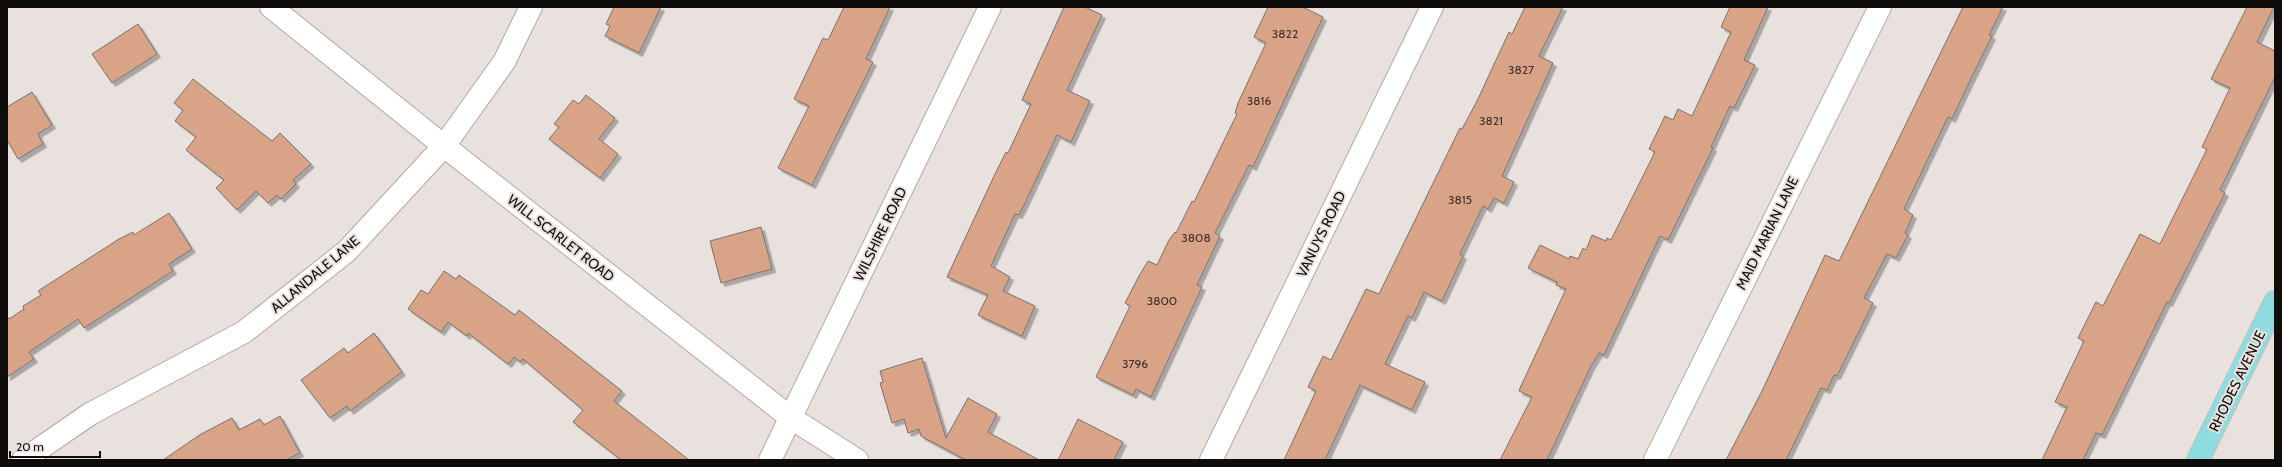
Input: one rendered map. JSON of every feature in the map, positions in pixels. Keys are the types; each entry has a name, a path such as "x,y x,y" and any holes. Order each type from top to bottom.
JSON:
{"main road":[{"name":"RHODES AVENUE","path":"2198,460 2275,302"}],"street":[{"name":"WILL SCARLET ROAD","path":"271,7 444,146 791,418 857,460"},
{"name":"ALLANDALE LANE","path":"23,460 90,414 244,332 347,251 444,146 504,62 531,7"},
{"name":"WILSHIRE ROAD","path":"770,460 990,7"},
{"name":"VANUYS ROAD","path":"1210,460 1432,7"},
{"name":"MAID MARIAN LANE","path":"1655,460 1880,7"}],"building":[{"path":"614,7 661,7 639,53 605,36 610,26 606,24"},
{"path":"844,7 890,7 866,59 873,62 812,185 778,168 809,106 794,99 823,38 828,40"},
{"path":"1064,7 1085,7 1102,15 1067,90 1090,101 1071,142 1057,135 1019,215 1015,214 991,266 1010,277 1003,291 1035,306 1022,336 978,315 988,295 947,277 995,174 1006,152 1008,153 1031,104 1022,100"},
{"path":"1268,7 1303,7 1323,17 1253,167 1249,165 1215,233 1220,236 1197,285 1202,287 1151,397 1136,389 1133,395 1096,377 1130,306 1125,303 1139,276 1148,261 1157,265 1169,240 1175,232 1176,233 1192,201 1194,202 1237,114 1235,113 1238,103 1266,43 1254,37"},
{"path":"1525,7 1563,7 1539,56 1553,63 1502,176 1514,182 1504,203 1494,198 1488,209 1483,206 1460,254 1463,256 1442,301 1424,292 1412,318 1408,316 1385,364 1425,382 1412,410 1360,385 1325,460 1284,460 1316,391 1308,387 1323,356 1331,360 1366,289 1379,294 1460,128 1462,129 1477,101 1509,32 1512,34"},
{"path":"1730,7 1768,7 1744,60 1755,65 1734,108 1730,106 1711,147 1713,148 1668,240 1660,236 1604,355 1599,353 1591,366 1547,460 1500,460 1532,397 1519,391 1566,289 1556,285 1557,282 1528,268 1540,245 1569,259 1570,256 1578,259 1583,248 1586,250 1592,235 1606,241 1607,238 1611,240 1655,152 1649,149 1665,116 1673,120 1678,109 1692,116 1731,32 1721,27"},
{"path":"1963,7 2003,7 1989,35 1992,36 1952,119 1948,117 1904,209 1913,215 1905,233 1908,235 1896,258 1887,254 1864,298 1873,303 1837,376 1834,375 1827,390 1821,388 1786,460 1726,460 1762,391 1825,255 1839,261"},
{"path":"2247,7 2274,7 2257,42 2275,51 2275,77 2220,190 2225,193 2169,303 2167,302 2102,435 2096,433 2083,460 2042,460 2067,407 2055,402 2084,341 2078,338 2096,302 2103,306 2140,234 2160,244 2207,149 2202,147 2230,88 2211,79"},
{"path":"138,24 157,54 112,83 92,54"},
{"path":"193,79 272,141 280,133 311,164 293,180 296,184 281,199 277,195 268,203 256,191 237,210 216,188 224,180 186,150 196,137 175,121 183,110 174,103"},
{"path":"32,92 52,125 38,134 43,144 18,159 7,140 7,107"},
{"path":"586,95 615,118 599,139 618,154 600,178 549,139 559,127 554,124 573,100 579,104"},
{"path":"169,213 192,249 169,264 173,271 84,328 78,319 29,352 34,359 7,377 7,316 9,319 24,309 23,306 41,295 38,291 119,239 133,232 134,235"},
{"path":"761,227 772,269 721,283 710,241"},
{"path":"444,271 456,279 459,275 515,315 519,310 622,391 614,401 689,460 621,460 573,422 583,410 523,359 520,362 514,357 508,364 468,333 467,336 448,322 441,332 408,309 421,290 428,294"},
{"path":"374,333 402,372 350,411 347,406 330,418 301,380 344,348 348,353"},
{"path":"922,358 946,438 968,398 997,414 988,432 1039,460 966,460 921,436 919,429 908,433 904,419 892,423 880,383 883,382 880,371"},
{"path":"280,416 300,453 286,460 163,460 201,434 232,418 239,430 260,419 264,425"},
{"path":"1078,419 1123,442 1114,460 1058,460"}]}
